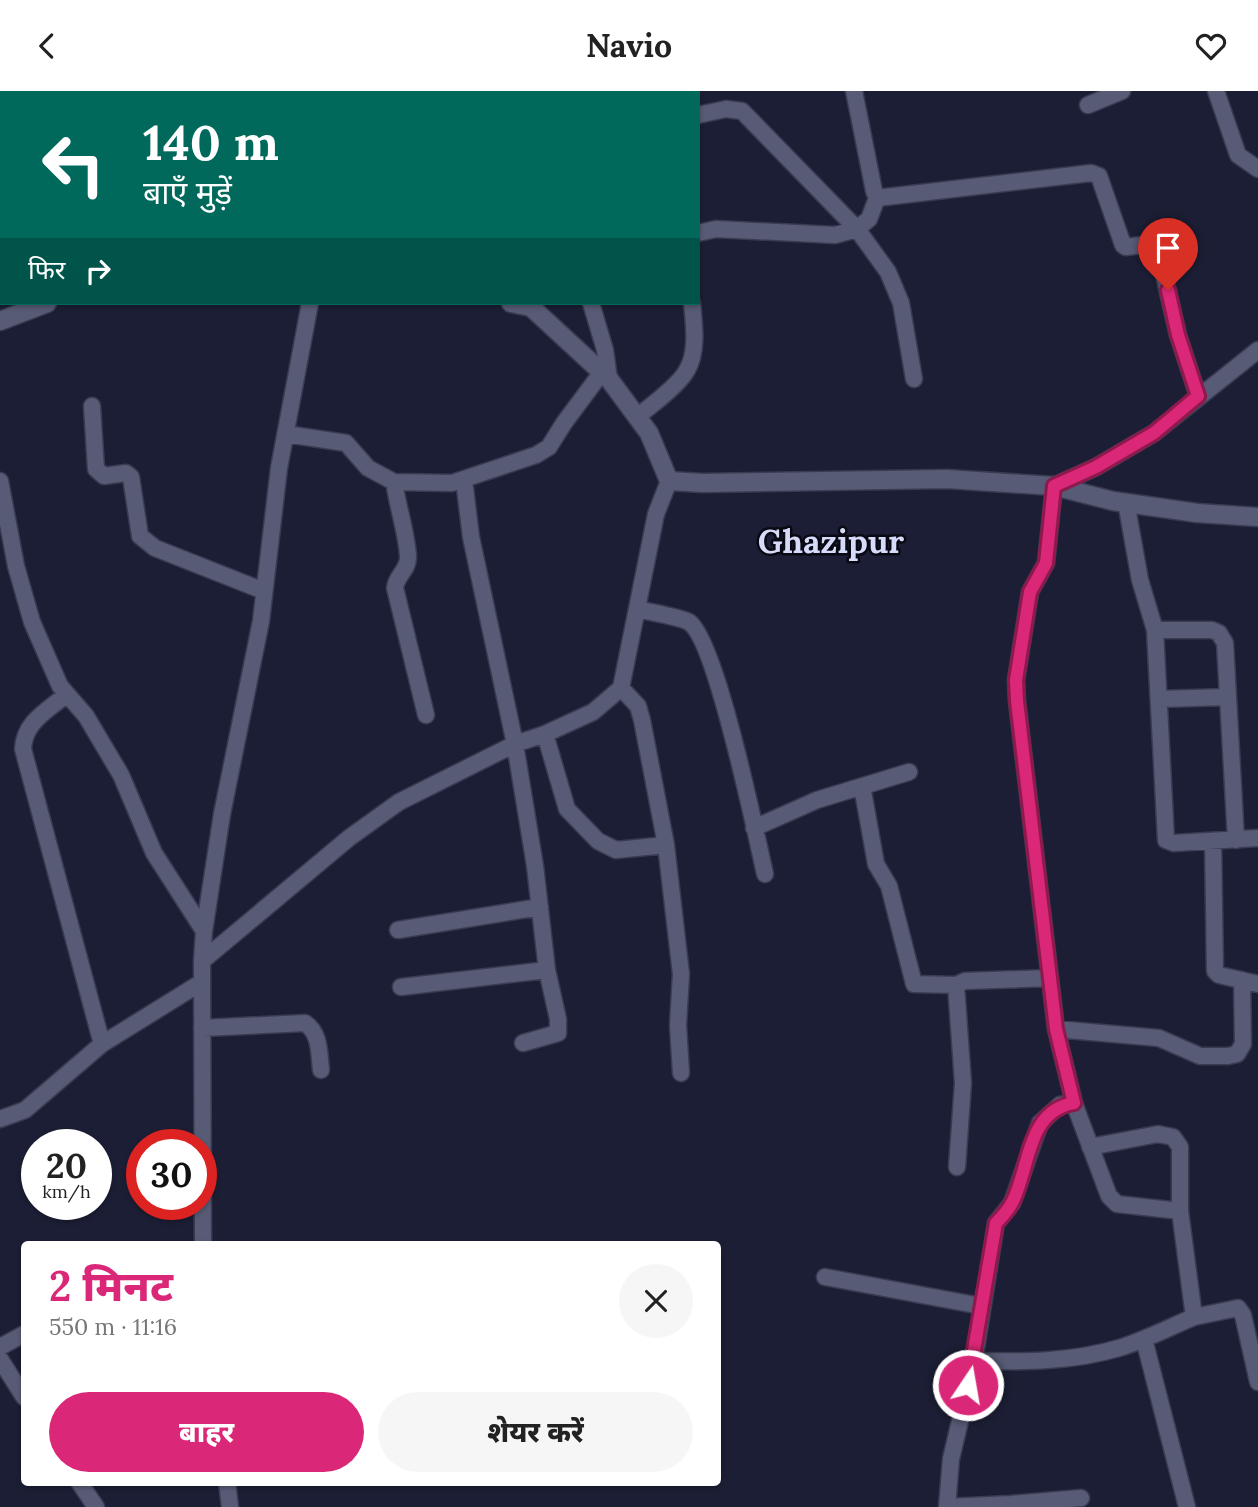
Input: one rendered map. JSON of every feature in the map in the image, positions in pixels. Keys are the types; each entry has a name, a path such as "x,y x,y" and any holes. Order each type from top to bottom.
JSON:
{"street":[{"path":"700,233 716,229 835,235 857,229 869,219 877,198 854,91"},
{"path":"1088,105 1122,91"},
{"path":"1216,91 1238,155 1258,169"},
{"path":"700,115 726,109 742,111 857,229 888,272 901,303 914,379"},
{"path":"877,198 1091,173 1099,176 1123,245 1157,245 1178,335 1198,396"},
{"path":"0,321 42,305"},
{"path":"203,1241 204,931 222,814 261,621 279,468 310,305"},
{"path":"202,961 349,838 399,802 515,744 545,734 593,712 621,688 656,514 669,481 649,433 606,375 531,307 521,305"},
{"path":"286,434 346,443 368,468 394,482 427,484 464,480 536,455 549,447 606,375 605,350 592,305"},
{"path":"638,416 687,372 691,360 694,324 692,305"},
{"path":"1054,486 1096,467 1154,433 1258,350"},
{"path":"92,406 96,469 104,476 126,474 131,477 140,536 155,548 264,591"},
{"path":"669,481 703,483 947,479 1054,486 1125,502 1197,513 1258,517"},
{"path":"464,480 477,564 515,744 547,970 558,1019 558,1033 523,1043"},
{"path":"0,481 16,566 32,622 60,686 86,716 121,775 154,853 204,931"},
{"path":"394,482 408,557 405,569 396,580 395,588 426,715"},
{"path":"1054,486 1046,563 1030,592 1016,680 1056,1029 1074,1103 1109,1196 1117,1204 1180,1211"},
{"path":"1125,502 1140,580 1155,630 1166,840 1174,843 1258,838"},
{"path":"637,609 689,622 702,639 725,706 765,874"},
{"path":"1155,630 1212,630 1219,633 1225,643 1236,839"},
{"path":"621,688 638,706 666,845 681,974 678,1025 681,1073"},
{"path":"67,694 34,722 24,735 23,749 102,1044"},
{"path":"1158,699 1228,697"},
{"path":"545,734 567,809 598,841 616,850 666,845"},
{"path":"754,828 817,800 909,772"},
{"path":"862,786 876,864 889,885 914,984 956,985 965,981 1050,978"},
{"path":"1056,1029 1159,1038 1200,1056 1228,1056 1240,1051 1250,982 1219,975 1214,965 1213,841"},
{"path":"398,930 540,907"},
{"path":"401,987 547,970"},
{"path":"0,1119 24,1109 102,1044 202,982"},
{"path":"956,985 963,1083 957,1167"},
{"path":"202,1028 305,1023 314,1028 321,1070"},
{"path":"1074,1103 1060,1105 1040,1123 1012,1203 996,1223 974,1361 951,1459 947,1507 1081,1498"},
{"path":"1090,1147 1158,1134 1173,1137 1180,1147 1180,1211 1194,1317"},
{"path":"825,1277 981,1306"},
{"path":"974,1361 1025,1363 1078,1357 1119,1348 1194,1317 1258,1307"},
{"path":"1238,1308 1244,1315 1258,1382"},
{"path":"0,1347 21,1336"},
{"path":"1144,1339 1187,1507"},
{"path":"0,1359 21,1392"},
{"path":"82,1486 96,1507"},
{"path":"227,1486 230,1507"}],"district":[{"name":"Ghazipur","path":"831,541"}],"route":[{"path":"968,1385 996,1223 1012,1203 1040,1123 1060,1105 1074,1103 1056,1029 1017,701 1016,680 1030,592 1046,563 1054,486 1096,467 1154,433 1198,396 1178,335 1168,290"}]}
